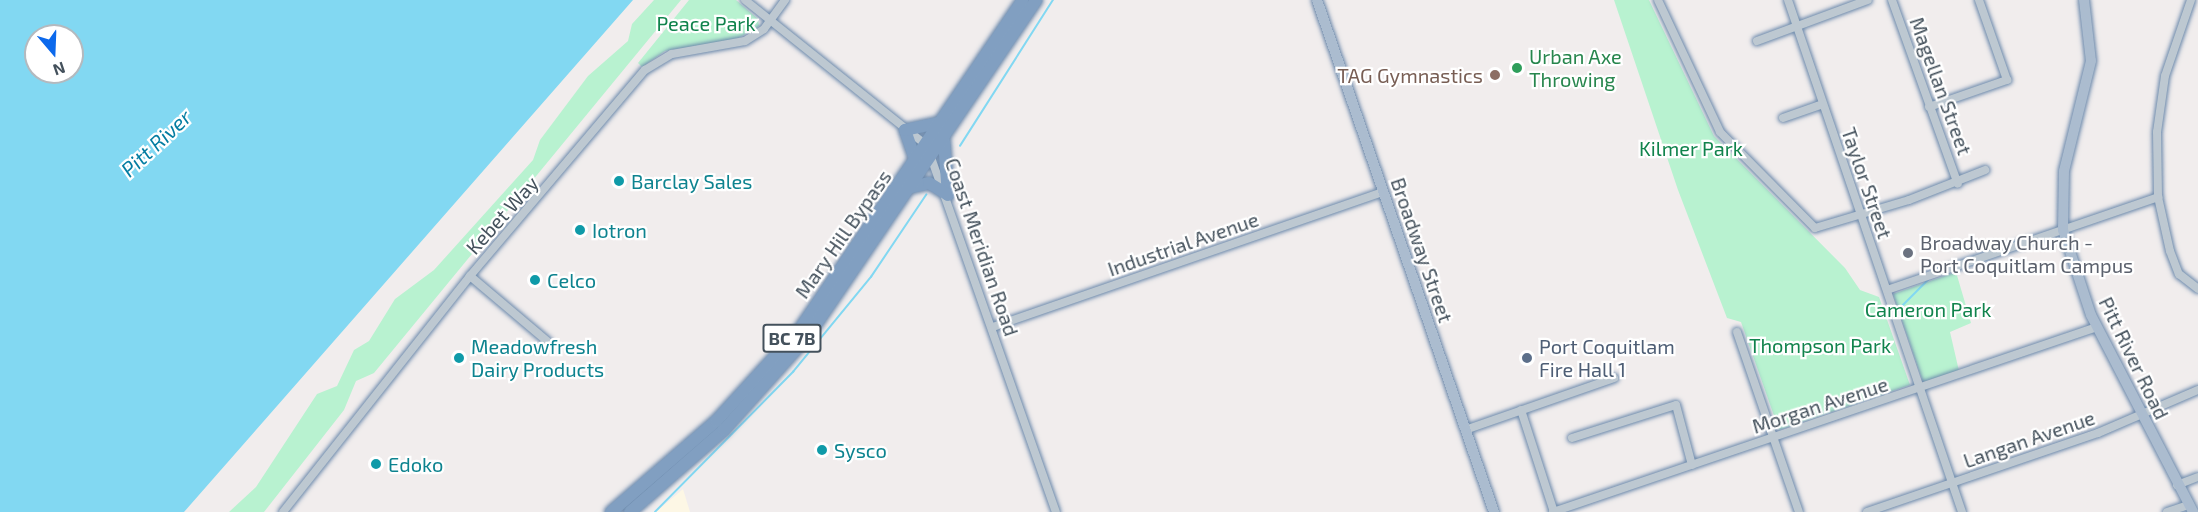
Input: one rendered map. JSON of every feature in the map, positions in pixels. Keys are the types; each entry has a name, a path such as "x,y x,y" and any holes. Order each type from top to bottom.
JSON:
{"highway":[{"name":"Mary Hill Bypass","path":"630,512 765,387 840,295 912,187 942,122 1023,0"},
{"name":"Mary Hill Bypass","path":"611,512 689,447 757,379 834,284 916,162 944,140 1036,0"},
{"path":"916,162 905,130 942,122"},
{"path":"944,140 948,195"},
{"path":"912,187 929,183 948,195"}],"main road":[{"name":"Broadway Street","path":"1317,0 1494,512"},
{"name":"Pitt River Road","path":"2084,0 2091,61 2064,171 2063,230 2097,327 2191,508"}],"street":[{"name":"Coast Meridian Road","path":"745,0 930,151 948,195 1056,512"},
{"name":"Kebet Way","path":"283,512 470,276 645,70 672,54 736,45 770,20 785,0"},
{"path":"1658,0 1720,132 1819,230 1958,184 1985,170"},
{"name":"Taylor Street","path":"1788,0 1962,512"},
{"path":"1757,41 1869,0"},
{"name":"Magellan Street","path":"1892,0 1958,184"},
{"path":"1929,107 2007,80 1979,0"},
{"path":"2191,0 2165,76 2157,132 2158,197 2174,265 2198,289"},
{"path":"1783,118 1823,104"},
{"name":"Industrial Avenue","path":"993,327 1383,192"},
{"path":"1887,290 2158,197"},
{"path":"470,276 548,342"},
{"name":"Morgan Avenue","path":"1553,512 2097,327"},
{"path":"1737,332 1799,512"},
{"path":"1466,430 1614,378"},
{"name":"Langan Avenue","path":"1867,512 2098,433 2140,412 2198,390"},
{"path":"1572,438 1676,405 1692,465"},
{"path":"1521,410 1553,512"},
{"path":"2177,484 2198,477"},
{"path":"2167,512 2191,508"}],"shaded area":[{"path":"683,489 690,512 656,512"}],"green space":[{"path":"654,0 681,0 374,373 356,381 344,410 264,512 229,512 256,487 317,394 337,386 354,350 369,341 395,299 434,270 533,160 540,140 588,76 628,41 632,24"},
{"name":"Peace Park","path":"689,0 736,0 758,19 759,26 735,40 665,51 642,67 638,63"},
{"name":"Thompson Park","path":"1614,0 1649,0 1714,136 1845,268 1860,290 1879,297 1910,385 1779,430 1741,322 1727,318 1678,190"},
{"name":"Cameron Park","path":"1956,272 1971,323 1950,332 1959,371 1923,382 1893,294"}],"water":[{"name":"Pitt River","path":"0,0 633,0 184,512 0,512"}],"waterway":[{"path":"960,146 1053,0"},
{"path":"655,512 793,372 871,277 926,195"},
{"path":"1901,307 1929,279"}],"place":[{"name":"Urban Axe Throwing","path":"1517,68"},
{"name":"TAG Gymnastics","path":"1495,75"},
{"name":"Barclay Sales","path":"619,181"},
{"name":"Iotron","path":"580,230"},
{"name":"Broadway Church - Port Coquitlam Campus","path":"1908,253"},
{"name":"Celco","path":"535,280"},
{"name":"Meadowfresh Dairy Products","path":"459,358"},
{"name":"Port Coquitlam Fire Hall 1","path":"1527,358"},
{"name":"Sysco","path":"822,450"},
{"name":"Edoko","path":"376,464"}],"park label":[{"name":"Kilmer Park","path":"1691,148"}]}
